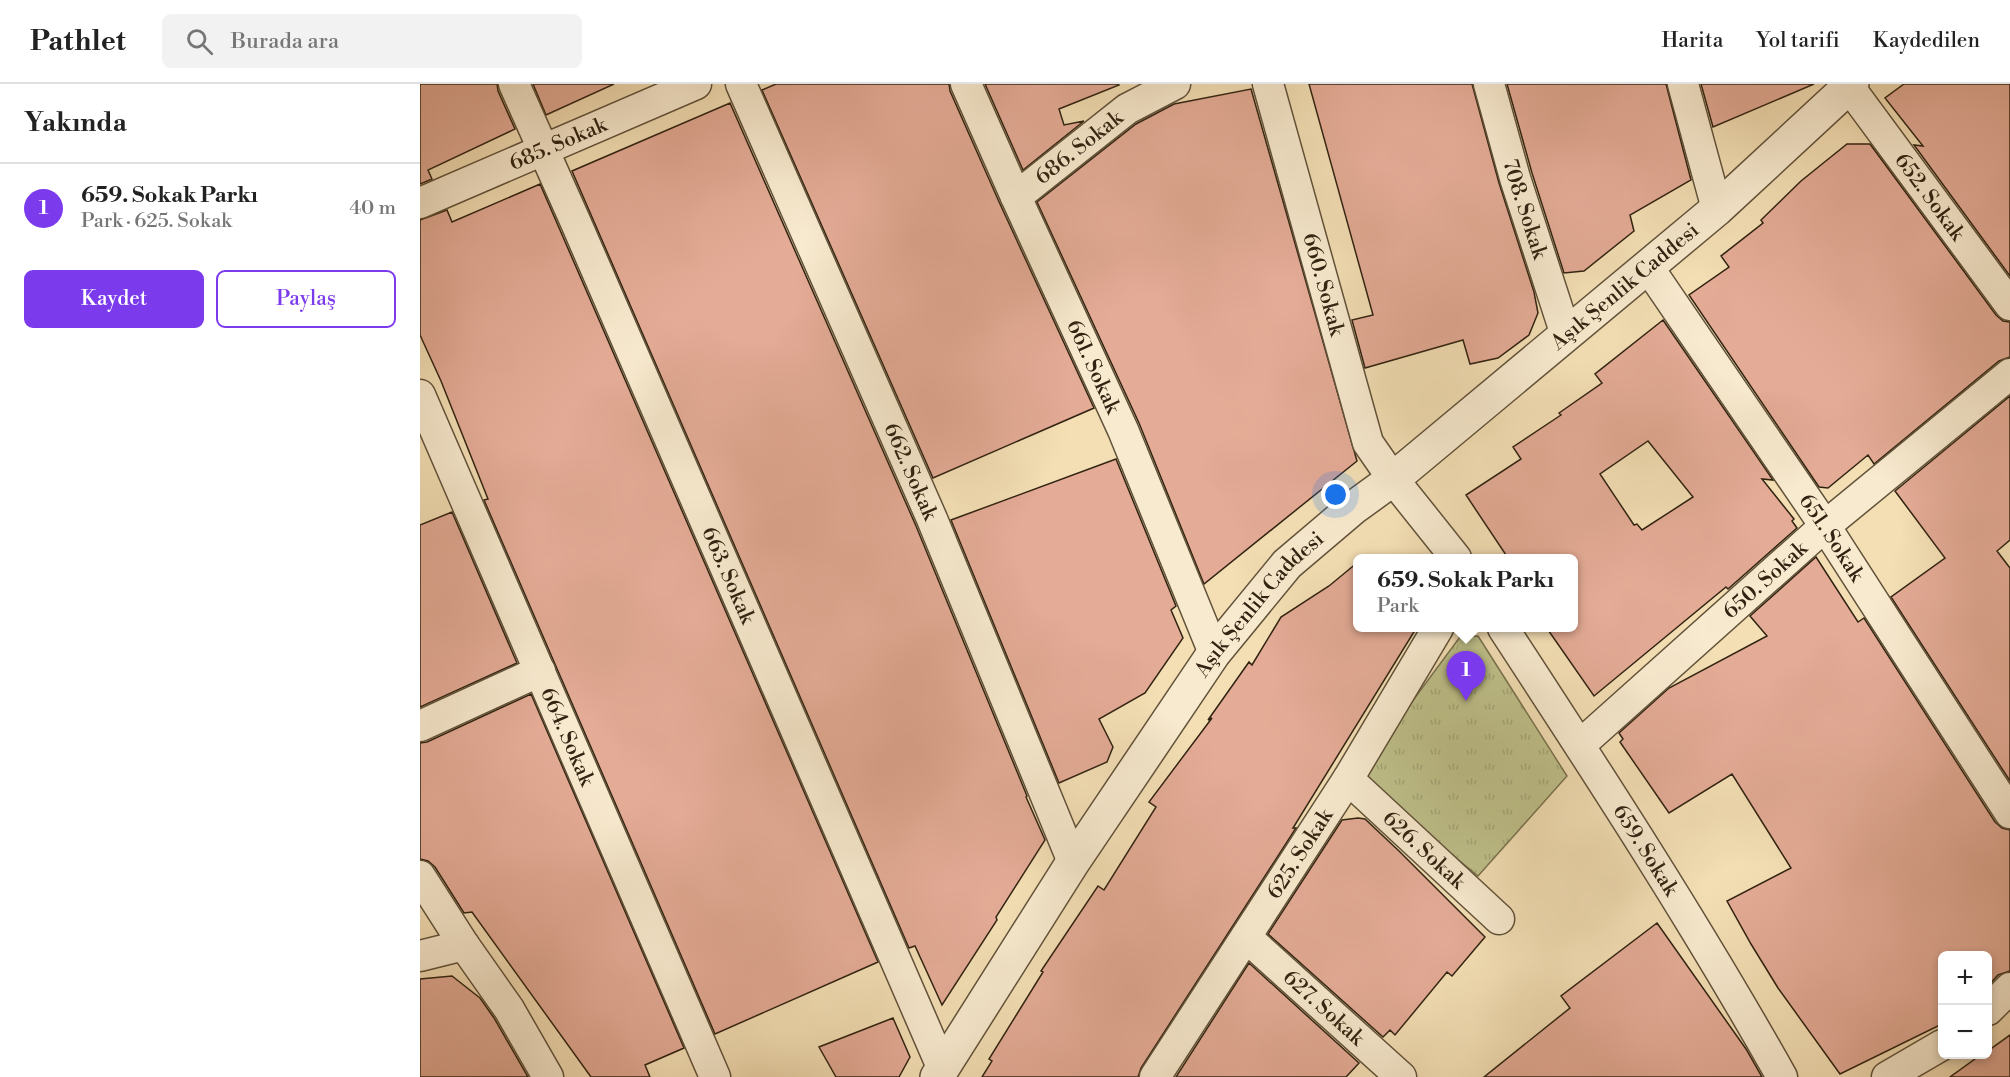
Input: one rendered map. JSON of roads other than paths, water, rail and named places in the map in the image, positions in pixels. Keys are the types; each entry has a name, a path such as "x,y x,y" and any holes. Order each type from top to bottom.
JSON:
{"street":[{"name":"663. Sokak","path":"513,84 543,148 939,1072"},
{"name":"685. Sokak","path":"420,203 543,148 696,84"},
{"name":"662. Sokak","path":"741,84 932,519 1073,862"},
{"name":"661. Sokak","path":"966,84 1123,430 1214,653"},
{"name":"686. Sokak","path":"1016,197 1127,110 1175,84"},
{"name":"660. Sokak","path":"1268,84 1368,443 1393,479"},
{"name":"708. Sokak","path":"1489,84 1515,178 1566,335"},
{"path":"1683,84 1717,209"},
{"name":"Aşık Şenlik Caddesi","path":"939,1072 1073,862 1214,653 1287,564 1353,508 1393,479 1717,209 1849,85"},
{"name":"652. Sokak","path":"1849,85 2010,305"},
{"name":"651. Sokak","path":"1648,267 1825,526 2010,813"},
{"name":"650. Sokak","path":"1580,745 1825,526 2010,374"},
{"name":"664. Sokak","path":"420,395 540,671 707,1074"},
{"path":"1393,479 1453,554"},
{"name":"625. Sokak","path":"1159,1075 1348,779 1435,632"},
{"name":"659. Sokak","path":"1506,632 1580,745 1746,1013 1782,1077"},
{"path":"420,726 540,671"},
{"name":"626. Sokak","path":"1348,779 1499,919"},
{"path":"420,876 464,945 509,1009 548,1077"},
{"name":"627. Sokak","path":"1246,936 1401,1077"},
{"path":"420,956 464,945"},
{"path":"1992,1006 2010,988"},
{"path":"1887,1077 1938,1047"}],"place":[{"name":"659. Sokak Parkı","path":"1466,701"}]}
